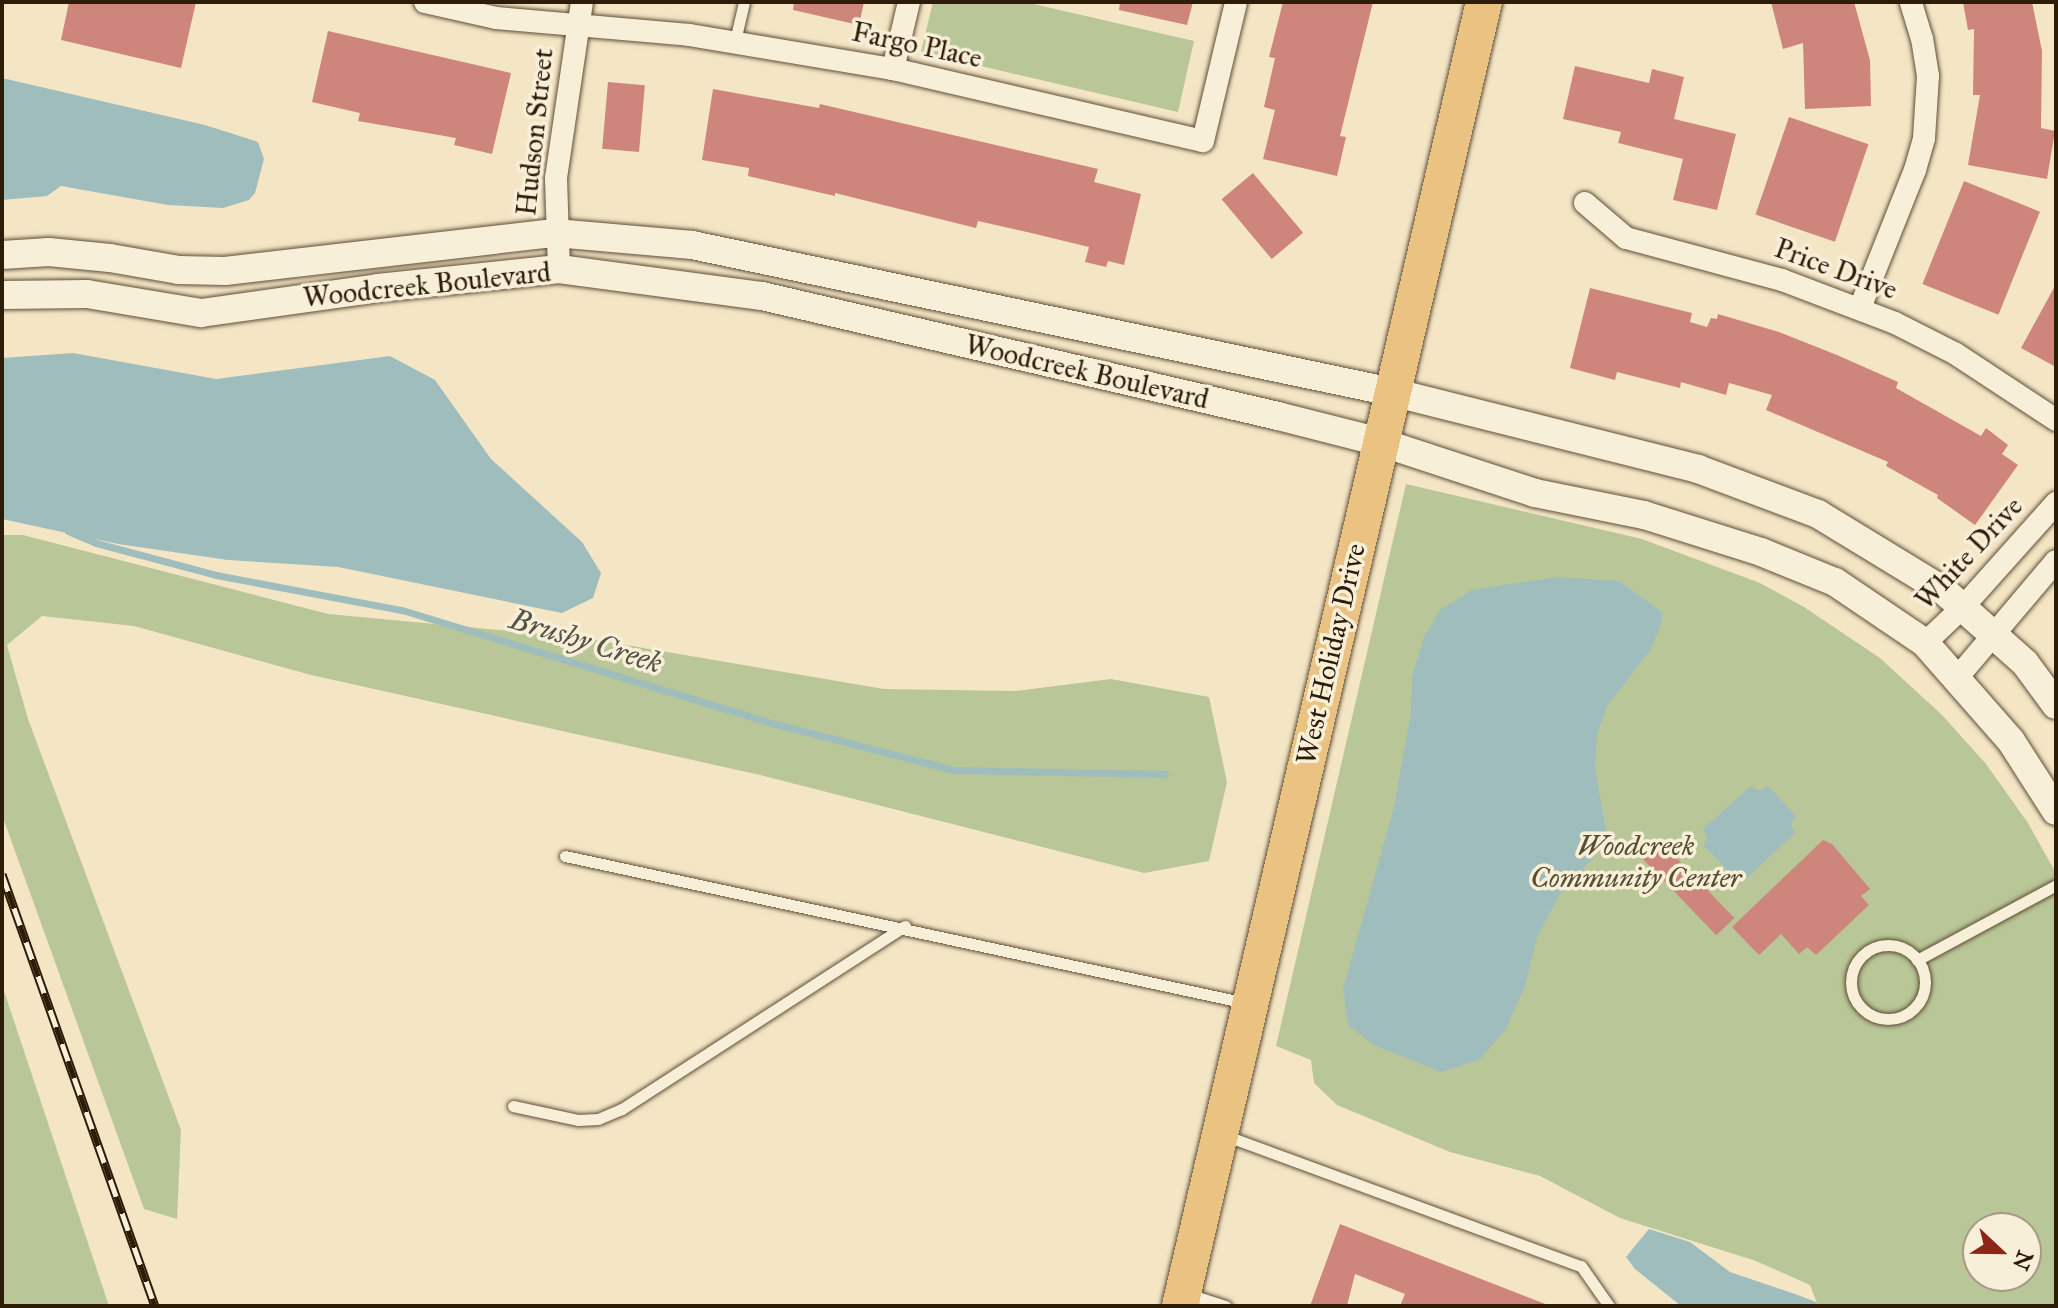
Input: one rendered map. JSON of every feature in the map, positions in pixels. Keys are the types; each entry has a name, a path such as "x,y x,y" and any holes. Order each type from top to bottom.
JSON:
{"main road":[{"name":"West Holiday Drive","path":"1182,1299 1484,2"}],"street":[{"name":"Fargo Place","path":"425,2 496,18 735,41 893,69 1203,141 1236,2"},
{"name":"Hudson Street","path":"559,269 555,233 557,165 582,2"},
{"path":"893,69 909,2"},
{"path":"1860,308 1915,170 1924,138 1928,76 1922,39 1911,2"},
{"name":"Price Drive","path":"1585,203 1626,238 1749,270 1860,308 1956,354 2056,420"},
{"name":"Woodcreek Boulevard","path":"2,255 49,252 110,258 179,270 225,271 555,233 692,245 1392,392 1554,434 1619,446 1759,490 1818,514 1904,565 1963,607 2025,663 2056,705"},
{"name":"Woodcreek Boulevard","path":"2,295 87,294 201,313 378,288 559,269 762,296 1380,442 1535,493 1644,515 1761,552 1835,582 1925,643 2011,741 2056,811"},
{"name":"White Drive","path":"1925,643 1963,607 2056,503"},
{"path":"1957,678 2056,561"}],"lane":[{"path":"735,41 744,2"},
{"path":"565,856 905,926 1250,1004"},
{"path":"1917,960 2056,885"},
{"path":"513,1106 578,1120 598,1119 622,1109 905,926"},
{"path":"1898,946 1917,960 1925,983 1916,1006 1895,1019 1870,1015 1860,1007 1851,985 1852,973 1865,953 1875,947 1898,946"},
{"path":"1220,1134 1581,1266 1609,1306"},
{"path":"1182,1299 1226,1306"}],"green space":[{"path":"933,2 1025,2 1194,41 1178,112 921,52"},
{"name":"Woodcreek Community Center","path":"1406,484 1642,539 1760,583 1804,607 1880,658 1942,715 1986,764 2028,823 2056,873 2056,1306 1818,1306 1810,1285 1756,1261 1620,1218 1540,1176 1450,1152 1337,1105 1314,1083 1311,1060 1276,1046"},
{"path":"2,535 23,535 328,614 585,638 884,689 1015,691 1111,679 1209,697 1227,782 1209,861 1144,873 760,775 311,675 134,626 42,616 7,645 28,719 181,1130 177,1219 144,1209 2,815"},
{"path":"2,985 109,1306 2,1306"}],"water":[{"path":"2,78 205,125 258,142 264,159 255,193 249,200 223,208 168,205 61,186 47,196 2,200"},
{"path":"73,353 216,379 390,356 435,380 491,459 582,542 601,573 593,598 562,613 338,567 228,560 118,544 2,519 2,358"},
{"path":"1557,577 1619,581 1663,613 1651,649 1607,706 1597,735 1595,768 1606,830 1595,856 1560,894 1537,937 1525,987 1504,1032 1479,1060 1441,1072 1374,1045 1348,1025 1343,989 1394,807 1411,713 1412,677 1424,637 1440,610 1472,590"},
{"path":"1751,786 1759,791 1768,786 1796,816 1791,824 1795,833 1748,877 1740,873 1733,876 1704,846 1707,838 1703,829"},
{"path":"1649,1229 1690,1242 1730,1272 1816,1302 1818,1306 1681,1306 1635,1269 1626,1257"}],"building":[{"path":"69,2 196,2 181,68 61,40"},
{"path":"794,2 864,2 859,25 793,10"},
{"path":"1120,2 1193,2 1187,25 1119,10"},
{"path":"1283,2 1373,2 1340,136 1346,137 1337,176 1263,159 1275,110 1264,107 1275,58 1269,57"},
{"path":"1771,2 1854,2 1870,60 1871,106 1805,109 1803,43 1783,49"},
{"path":"1963,2 2032,2 2042,51 2041,128 2055,131 2047,179 1968,165 1980,95 1973,95 1974,29 1968,30"},
{"path":"328,31 511,73 492,154 454,145 456,138 358,121 360,113 312,102"},
{"path":"1575,66 1649,83 1652,69 1684,77 1674,119 1736,134 1717,210 1673,200 1683,159 1618,143 1621,132 1563,119"},
{"path":"608,82 645,85 639,152 602,149"},
{"path":"713,89 819,108 820,104 1098,169 1094,182 1141,194 1124,265 1108,261 1106,267 1085,262 1089,247 978,221 976,228 835,193 835,196 748,176 749,168 702,160"},
{"path":"1789,117 1868,144 1835,242 1755,214"},
{"path":"1253,173 1303,233 1272,259 1222,199"},
{"path":"1964,181 2040,212 1998,315 1922,284"},
{"path":"2056,284 2056,367 2021,348"},
{"path":"1590,288 1692,313 1690,322 1707,327 1711,318 1717,319 1718,314 1779,332 1837,355 1898,382 1896,388 1981,436 1986,428 2008,445 2002,454 2018,465 1975,525 1937,498 1938,495 1886,466 1888,462 1766,410 1772,395 1729,383 1726,395 1681,382 1680,388 1617,372 1615,380 1570,368"},
{"path":"1823,840 1832,844 1870,889 1861,896 1869,905 1816,955 1807,947 1799,954 1781,934 1759,955 1732,927"},
{"path":"1660,841 1734,918 1716,935 1642,858"},
{"path":"1340,1224 1548,1305 1400,1306 1405,1294 1355,1274 1347,1306 1310,1306"}],"waterway":[{"name":"Brushy Creek","path":"68,531 96,543 216,575 402,610 768,722 954,770 1165,774"}],"railway":[{"path":"2,874 155,1306"}]}
